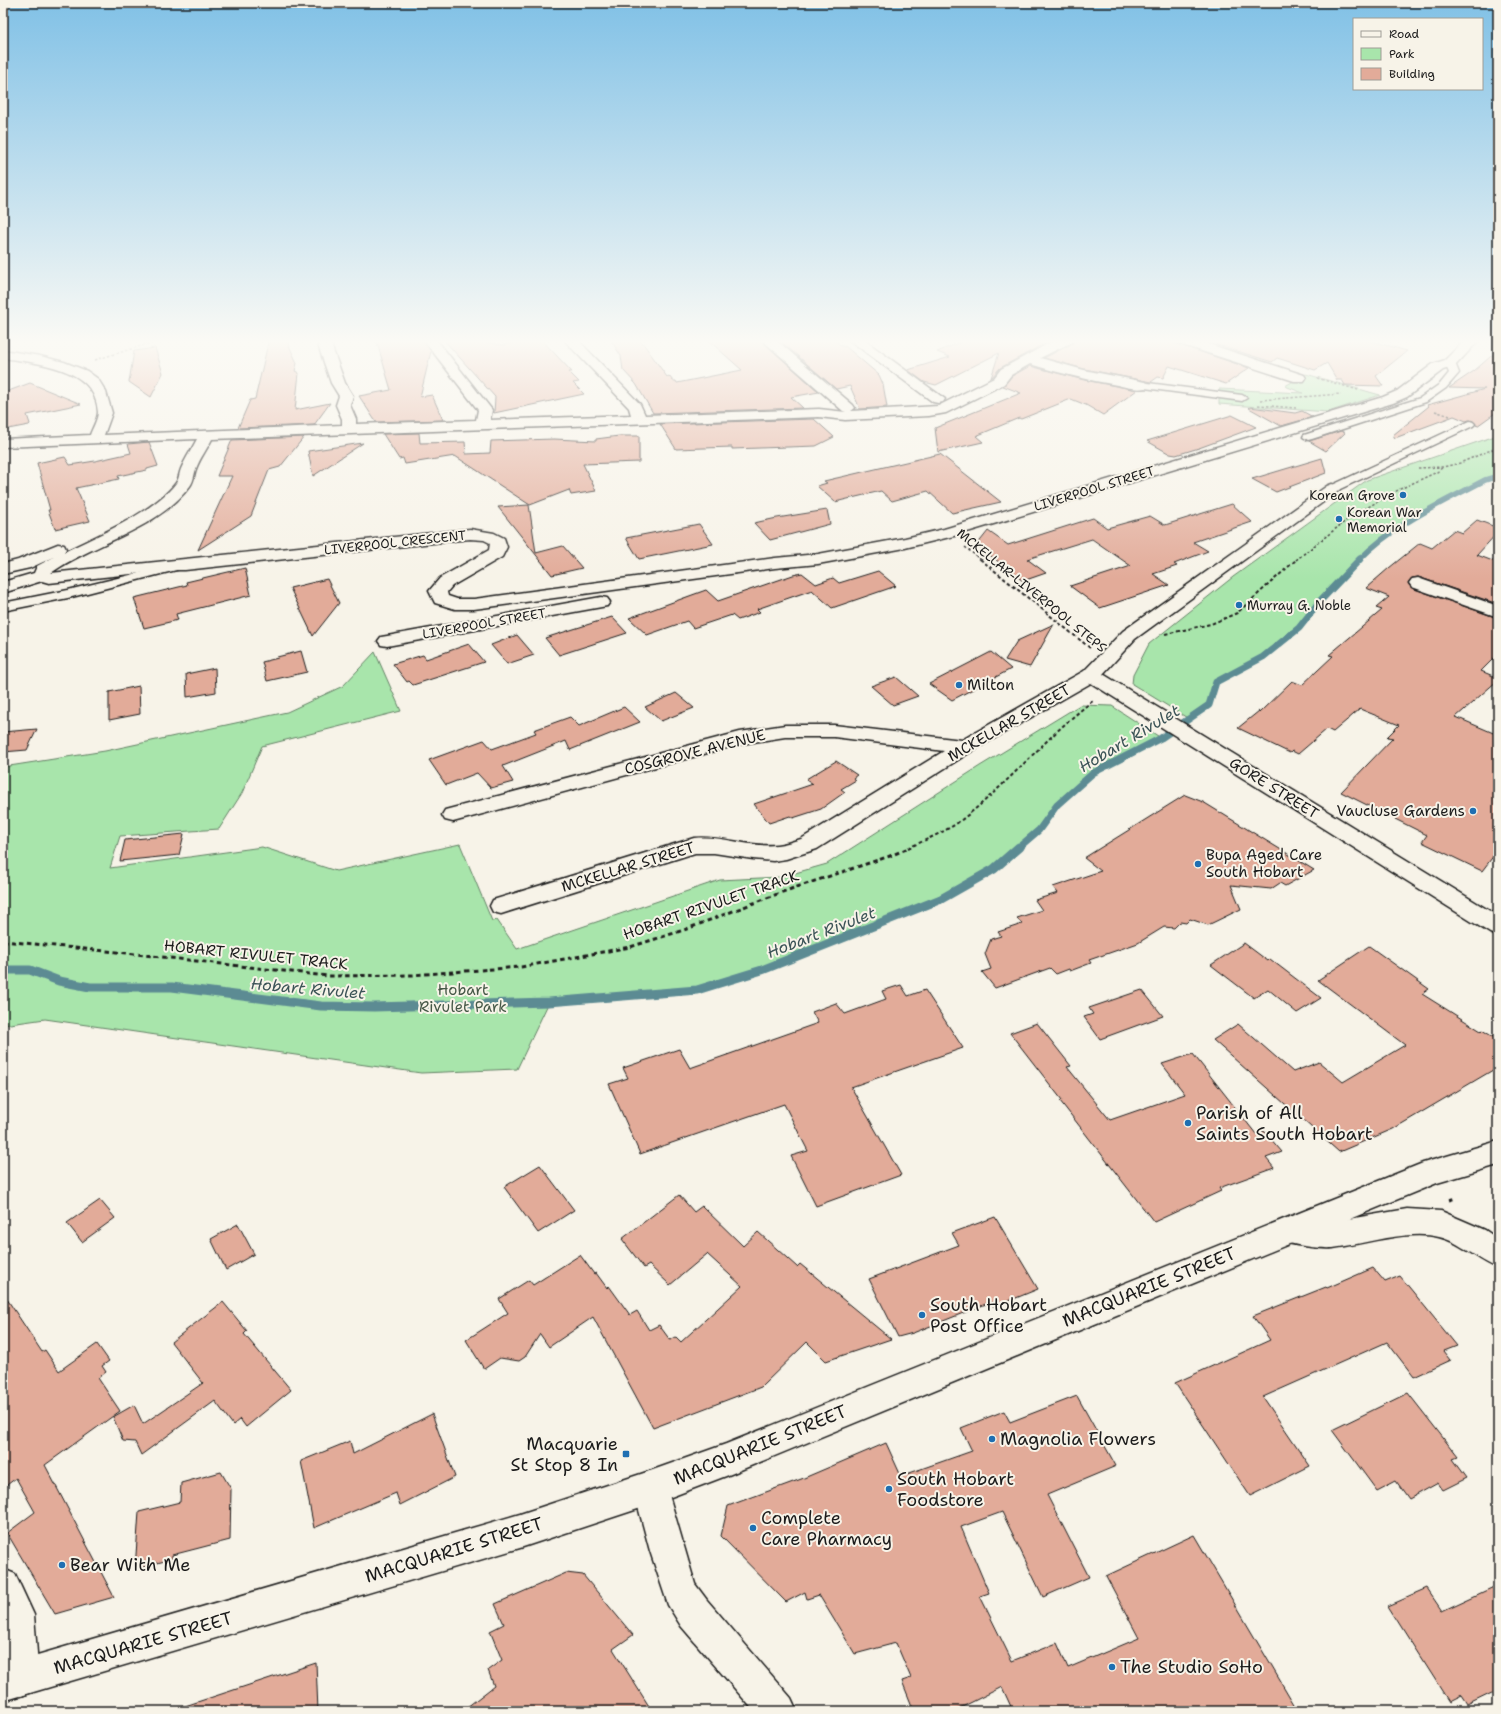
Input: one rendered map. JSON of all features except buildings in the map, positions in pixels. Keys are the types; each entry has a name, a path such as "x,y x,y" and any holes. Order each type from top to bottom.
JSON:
{"main road":[{"path":"94,419 102,426"},
{"path":"96,440 104,419"},
{"path":"349,419 349,429"},
{"path":"482,425 483,419"},
{"path":"3,443 349,429 666,419"},
{"name":"LIVERPOOL STREET","path":"455,604 474,604 600,588 775,563 796,562 873,550 948,533 1325,419"},
{"name":"LIVERPOOL CRESCENT","path":"3,569 24,564 44,556 106,525 155,496 189,468 207,435"},
{"name":"LIVERPOOL CRESCENT","path":"42,576 43,570 51,565 89,547 149,514 163,504 176,494 185,484 189,474 189,468"},
{"name":"MCKELLAR STREET","path":"501,906 694,846 718,844 773,853 809,844 965,747 1091,675 1129,635 1332,490"},
{"name":"LIVERPOOL CRESCENT","path":"3,588 42,576 49,578 167,565 184,565 470,534 488,536 498,541 499,548 496,553 446,582 438,591 441,599 455,604"},
{"name":"LIVERPOOL STREET","path":"600,588 416,626 392,634 387,641 780,569 796,562"},
{"path":"1418,582 1498,612"},
{"name":"GORE STREET","path":"1091,675 1498,927"},
{"name":"COSGROVE AVENUE","path":"453,815 740,738 784,731 834,732 965,747"},
{"name":"MACQUARIE STREET","path":"12,1681 520,1531 650,1488 726,1460 1444,1168 1498,1153"},
{"path":"1289,1231 1331,1235 1407,1222 1441,1224 1475,1239 1498,1255"},
{"path":"650,1488 671,1566 680,1593 694,1613 778,1711"},
{"path":"3,1586 16,1615 12,1681"}],"lane":[{"path":"1308,437 1364,419"},
{"name":"MCKELLAR STREET","path":"1332,490 1470,424"},
{"name":"LIVERPOOL CRESCENT","path":"3,607 68,594 184,565"}],"path":[{"path":"1457,419 1470,424"},
{"path":"1129,635 1153,636 1208,626 1229,618 1237,613 1292,563 1352,516 1404,486 1430,476 1443,467"},
{"name":"MCKELLAR-LIVERPOOL STEPS","path":"948,533 1106,660"},
{"name":"HOBART RIVULET TRACK","path":"3,941 135,954 327,976 412,975 507,968 630,947 684,930 785,891 890,856 959,822 999,788 1075,714 1098,697"}],"green space":[{"path":"1498,435 1498,476 1485,480 1412,519 1367,552 1321,600 1299,628 1263,657 1216,682 1209,705 1189,719 1132,684 1133,675 1149,644 1233,577 1367,480"},
{"name":"Hobart Rivulet Park","path":"375,652 401,711 262,746 242,793 219,829 120,836 110,868 262,847 336,871 460,844 492,921 497,920 517,949 720,880 781,877 827,864 980,766 1080,705 1112,706 1161,738 1093,773 1057,805 1039,830 994,869 941,899 762,970 697,990 549,1002 517,1069 421,1073 45,1019 3,1025 3,767 105,751 287,712 343,686"}],"waterway":[{"name":"Hobart Rivulet","path":"1359,560 1387,536 1419,515 1485,480 1498,476"},
{"name":"Hobart Rivulet","path":"1018,848 1039,830 1057,805 1093,773 1161,738 1209,705 1216,682 1263,657 1299,628 1321,600 1359,560"},
{"name":"Hobart Rivulet","path":"3,970 30,970 59,981 90,987 172,987 321,1006 374,1007 549,1002 697,990 762,970 941,899 994,869 1019,847"}],"place":[{"name":"Korean Grove","path":"1403,495"},
{"name":"Korean War Memorial","path":"1339,519"},
{"name":"Murray G. Noble","path":"1239,605"},
{"name":"Milton","path":"959,685"},
{"name":"Vaucluse Gardens","path":"1473,811"},
{"name":"Bupa Aged Care South Hobart","path":"1198,864"},
{"name":"Parish of All Saints South Hobart","path":"1188,1123"},
{"name":"South Hobart Post Office","path":"922,1315"},
{"name":"Magnolia Flowers","path":"992,1439"},
{"name":"Macquarie St Stop 8 In","path":"626,1454"},
{"name":"South Hobart Foodstore","path":"889,1489"},
{"name":"Complete Care Pharmacy","path":"753,1528"},
{"name":"Bear With Me","path":"62,1565"},
{"name":"The Studio SoHo","path":"1112,1667"}]}
